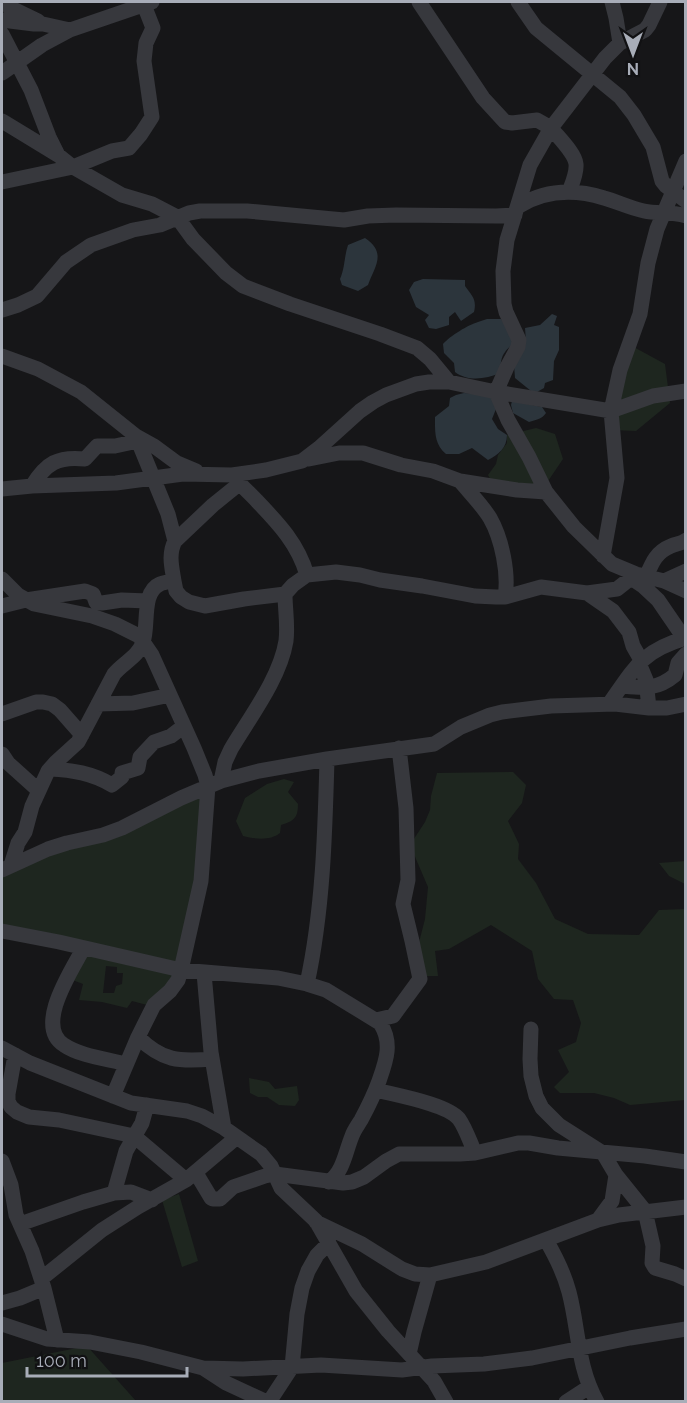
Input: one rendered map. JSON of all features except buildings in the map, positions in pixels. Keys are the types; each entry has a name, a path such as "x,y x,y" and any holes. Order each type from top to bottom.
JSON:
{"street":[{"path":"419,2 483,98 506,122 537,120 551,129 565,145 576,162 570,192"},
{"path":"518,2 536,28 620,97 653,147 662,181 686,201"},
{"path":"612,2 620,43"},
{"path":"660,2 645,30 620,43 605,58 551,129 530,165 506,249 503,292 506,312 519,340 518,347 496,392 546,492 574,527 612,564 638,577 664,581 686,591"},
{"path":"2,73 42,45 70,30 148,3 153,28 146,43 144,61 152,113 150,120 129,148 111,152 73,167 2,182"},
{"path":"5,14 34,24 70,30"},
{"path":"2,34 31,90 57,155"},
{"path":"2,121 73,167 122,195 152,204 177,217 226,273 243,286 417,348 430,359 449,382"},
{"path":"603,556 617,478 611,411 620,370 640,314 654,238 686,160"},
{"path":"2,310 37,296 66,262 91,245 133,230 160,225 189,213 247,210 344,220 396,215 496,216 517,210 526,201 543,195 576,192 636,209 686,216"},
{"path":"2,356 38,369 81,392 137,438 154,446 177,463 202,474"},
{"path":"302,461 373,402 416,384 449,382 611,411 653,396 686,391"},
{"path":"137,438 171,523 175,541"},
{"path":"32,486 42,470 60,460 74,457 85,459 97,446 115,446 137,438"},
{"path":"5,490 32,486 116,483 183,474 236,479 339,453 363,453 401,465 433,471 460,481 546,492"},
{"path":"236,479 213,505 175,541 173,546 171,559 176,591 189,602 205,606 285,594 307,575 336,572 475,596 505,597 542,586 587,593 617,589 638,577 655,556 686,540"},
{"path":"236,479 281,526 303,562 307,575"},
{"path":"460,481 489,517 496,531 506,575 505,597"},
{"path":"664,581 686,571"},
{"path":"638,577 643,586 657,600 685,643"},
{"path":"2,579 26,600 45,607 92,616 139,636 152,655 206,775 215,783"},
{"path":"6,868 25,832 38,790 50,769 78,742 114,674 138,651 143,642 148,601 154,589 158,585 174,581"},
{"path":"613,611 617,589"},
{"path":"2,606 85,591 90,592 96,602 102,603 122,600 148,601"},
{"path":"587,593 613,611 629,632 633,646 641,660 649,708"},
{"path":"112,1096 154,1005 170,991 182,970 201,881 215,783 231,749 275,676 282,658 286,637 285,594"},
{"path":"609,704 641,660 656,649 685,643"},
{"path":"622,686 646,688 674,677 685,643"},
{"path":"98,704 133,703 170,695"},
{"path":"2,714 36,702 52,704 82,735"},
{"path":"6,868 48,849 122,828 215,783 259,771 438,743 461,727 502,712 551,706 615,704 667,708 686,704"},
{"path":"50,769 80,772 112,785 122,777 122,773 138,768 140,757 154,742 171,736 184,726"},
{"path":"376,1020 393,1016 420,979 403,904 408,880 406,808 399,748"},
{"path":"2,754 8,763 38,790"},
{"path":"307,984 313,956 325,847 327,759"},
{"path":"2,931 182,970 258,976 307,984 326,990 381,1023 388,1046 387,1060 376,1090 355,1129 341,1168 329,1182"},
{"path":"83,948 55,1002 52,1015 56,1037 65,1046 126,1064"},
{"path":"204,973 212,1059 231,1132"},
{"path":"531,1029 531,1076 542,1108 559,1125 603,1153 616,1175 645,1211 654,1246 652,1263 655,1268 686,1279"},
{"path":"138,1037 149,1048 161,1055 178,1060 212,1059"},
{"path":"446,1401 434,1381 388,1331 356,1290 316,1221 281,1188 275,1174 266,1159 231,1132 202,1116 112,1096 30,1063 8,1051 5,1084 10,1107 29,1117 59,1120 134,1136 191,1177 215,1200 239,1184 275,1174 344,1183 370,1174 399,1154 475,1153 518,1143 686,1162"},
{"path":"376,1090 430,1104 454,1114 466,1131 475,1153"},
{"path":"114,1193 126,1151 142,1123 147,1105"},
{"path":"2,1303 20,1298 42,1283 102,1230 191,1177 231,1132"},
{"path":"2,1161 11,1185 18,1219 32,1251 42,1283 57,1340"},
{"path":"598,1220 612,1201 616,1175"},
{"path":"2,1222 114,1193 131,1192 152,1200"},
{"path":"316,1221 362,1244 402,1269 415,1274 430,1275 486,1262 598,1220 645,1211 686,1207"},
{"path":"546,1240 556,1257 570,1294 581,1362 589,1387 597,1401"},
{"path":"203,1368 226,1383 268,1401 292,1367 302,1288 317,1255 329,1243"},
{"path":"409,1354 430,1275"},
{"path":"2,1324 47,1339 100,1344 203,1368 243,1370 321,1365 392,1370 484,1364 532,1358 686,1329"},
{"path":"566,1401 589,1387"}],"shaded area":[{"path":"365,238 376,249 377,260 368,285 358,291 342,285 340,279 348,245"},
{"path":"423,279 465,280 465,286 474,301 474,312 461,321 455,312 449,317 449,325 436,329 429,328 425,320 429,315 416,307 409,290 414,282"},
{"path":"552,314 557,316 554,325 559,327 559,350 554,361 553,380 545,383 544,388 537,392 531,391 515,378 514,365 526,341 525,328 540,325"},
{"path":"487,319 501,319 515,342 503,355 500,373 477,378 460,375 455,372 454,363 444,353 443,344 464,328"},
{"path":"630,345 665,364 670,403 636,431 613,430"},
{"path":"464,393 494,397 496,409 492,419 498,429 507,435 507,440 501,450 488,460 472,448 459,454 446,454 437,442 435,417 449,406 450,398"},
{"path":"512,401 542,407 546,413 541,418 529,422 513,413"},
{"path":"536,428 555,434 563,459 544,487 494,486 488,475 507,443 507,435"},
{"path":"513,772 526,785 522,803 508,821 519,844 518,859 536,883 555,919 588,934 639,935 659,910 685,909 685,1100 630,1105 594,1093 560,1093 554,1087 569,1072 558,1050 576,1042 581,1023 573,1000 554,999 538,979 532,951 491,925 449,949 435,951 438,976 418,976 416,954 425,919 428,887 410,845 430,810 437,773"},
{"path":"284,779 294,782 288,792 298,804 294,818 281,825 280,833 276,836 257,838 243,836 236,821 245,798 267,784"},
{"path":"203,794 197,879 180,966 2,927 2,876"},
{"path":"685,861 685,884 669,876 659,863"},
{"path":"84,950 177,970 151,1006 132,1001 127,1008 102,1002 79,1000 83,984 70,979","holes":["106,966 117,967 117,973 123,973 122,984 116,986 114,993 103,993"]},
{"path":"249,1078 269,1082 275,1089 297,1086 299,1100 295,1106 279,1105 267,1097 258,1097 250,1093"},
{"path":"179,1194 198,1261 182,1267 162,1200"},
{"path":"87,1346 136,1401 2,1402 2,1363"}]}
